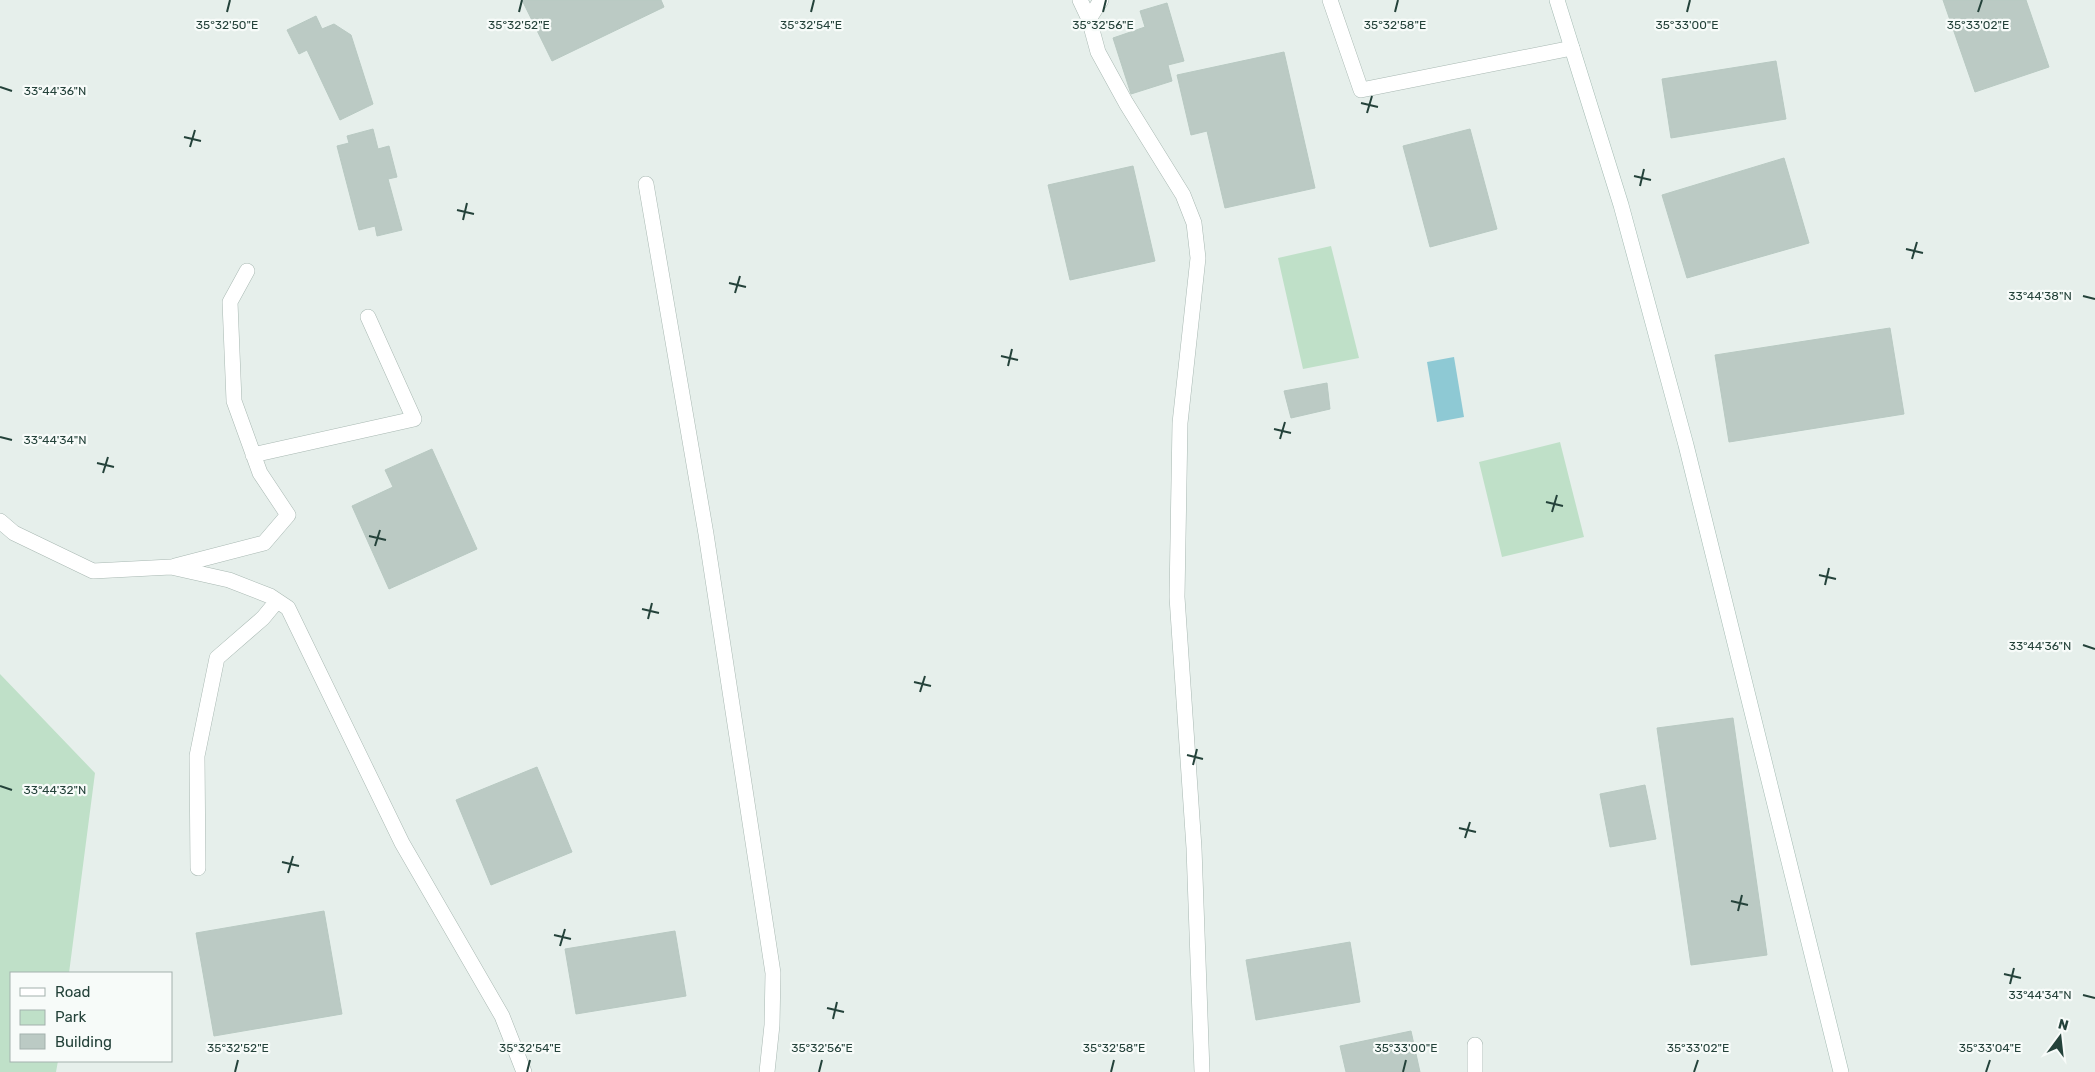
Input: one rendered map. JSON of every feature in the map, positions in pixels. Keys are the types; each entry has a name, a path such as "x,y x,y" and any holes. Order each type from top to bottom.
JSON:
{"street":[{"path":"1080,0 1089,19 1098,52 1121,94 1183,195 1194,223 1198,258 1180,423 1177,597 1194,848 1202,1072"},
{"path":"1089,19 1101,0"},
{"path":"1330,0 1361,90 1572,48"},
{"path":"1557,0 1621,205 1686,445 1841,1072"},
{"path":"646,184 706,534 773,973 772,1025 768,1072"},
{"path":"0,521 14,534 92,571 171,568 264,543 288,515 260,473 234,401 230,302 247,271"},
{"path":"253,456 414,419 368,318"},
{"path":"171,568 229,580 270,596 288,608 402,843 502,1016 524,1072"},
{"path":"198,868 197,756 217,658 263,618 277,601"},
{"path":"1475,1045 1475,1072"}],"green space":[{"path":"1331,246 1359,358 1303,369 1278,258"},
{"path":"1560,442 1584,537 1502,557 1479,462"},
{"path":"0,674 95,773 69,972 10,972 10,1062 58,1062 56,1072 0,1072"}],"water":[{"path":"1454,357 1464,417 1437,422 1427,362"}],"building":[{"path":"522,0 661,0 664,7 552,61"},
{"path":"1943,0 2026,0 2049,67 1975,92"},
{"path":"1167,3 1184,61 1168,65 1172,81 1131,94 1113,38 1145,27 1140,11"},
{"path":"316,16 322,29 334,24 351,35 373,104 340,120 307,50 299,54 287,30"},
{"path":"1284,52 1315,188 1225,208 1207,131 1191,135 1177,75"},
{"path":"1776,61 1786,119 1671,138 1662,79"},
{"path":"373,129 378,149 389,146 397,177 388,179 402,230 377,236 375,226 359,230 337,146 349,143 347,136"},
{"path":"1470,129 1497,229 1430,247 1403,146"},
{"path":"1784,158 1809,243 1687,278 1662,195"},
{"path":"1133,166 1155,261 1070,280 1048,185"},
{"path":"1890,328 1904,414 1729,442 1715,355"},
{"path":"1327,383 1330,409 1291,418 1284,391"},
{"path":"432,449 477,549 389,589 352,506 393,487 385,470"},
{"path":"1733,718 1767,955 1691,965 1657,728"},
{"path":"537,767 572,852 491,885 456,800"},
{"path":"1645,785 1656,839 1610,847 1600,794"},
{"path":"324,911 342,1014 214,1036 196,933"},
{"path":"675,931 686,996 576,1014 565,949"},
{"path":"1350,942 1360,1002 1256,1020 1246,960"},
{"path":"1411,1031 1420,1072 1346,1072 1340,1046"}]}
